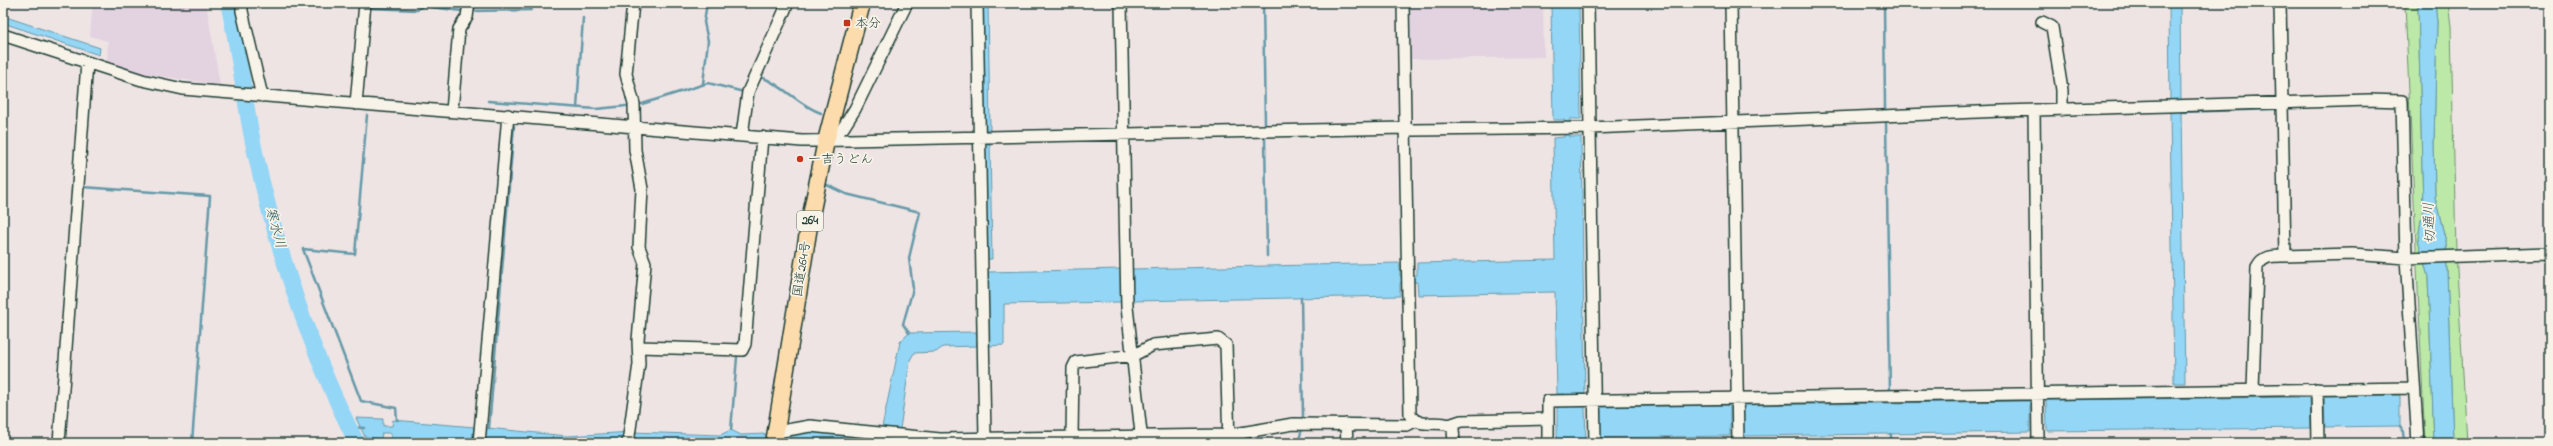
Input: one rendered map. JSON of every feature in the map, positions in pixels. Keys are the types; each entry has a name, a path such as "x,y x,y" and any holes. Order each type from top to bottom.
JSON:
{"highway":[{"name":"国道264号","path":"775,437 810,220 826,141 862,3"}],"street":[{"path":"242,3 242,11 262,96"},
{"path":"356,104 365,3"},
{"path":"452,111 459,29 467,17 469,3"},
{"path":"628,443 639,364 638,340 646,263 639,247 642,189 635,150 634,104 626,74 633,3"},
{"path":"742,135 748,92 788,3"},
{"path":"826,141 843,128 855,109 906,3"},
{"path":"977,3 984,441"},
{"path":"1121,3 1126,285 1142,439"},
{"path":"1403,3 1410,415 1414,421"},
{"path":"1588,3 1595,443"},
{"path":"1731,3 1738,443"},
{"path":"2280,3 2285,256"},
{"path":"2042,22 2052,27 2062,90 2062,110"},
{"path":"3,35 142,80 183,89 826,141 979,136 1406,128 1412,130 1589,128 2034,110 2282,102 2402,101 2414,388 2418,443"},
{"path":"59,443 87,63"},
{"path":"2034,110 2038,443"},
{"path":"479,438 508,116"},
{"path":"639,347 742,350 745,344 762,137"},
{"path":"2252,390 2257,267 2260,260 2267,257 2352,254 2408,258 2550,253"},
{"path":"1072,437 1073,368 1076,362 1134,355 1153,345 1218,338 1223,340 1226,345 1229,439"},
{"path":"1548,443 1548,401 2414,388"},
{"path":"2317,389 2318,443"},
{"path":"775,437 810,426 891,435 984,441 1072,437 1229,439 1293,424 1407,425 1414,421 1449,425 1461,421 1548,418"},
{"path":"1346,424 1347,443"},
{"path":"1449,425 1453,429 1454,443"}],"shaded area":[{"path":"93,3 206,3 220,85 141,73 107,62 108,41 90,36"},
{"path":"1410,3 1543,3 1544,57 1411,59"}],"green space":[{"path":"2405,3 2418,3 2423,208 2418,239 2428,277 2434,443 2425,443"},
{"path":"2435,3 2448,3 2451,26 2456,252 2467,443 2453,443 2446,242 2435,198 2434,142 2437,22"}],"water":[{"path":"982,3 988,3 990,130 984,130"},
{"path":"1551,3 1579,3 1581,119 1570,119 1570,137 1581,137 1585,394 1576,394 1577,406 1585,406 1586,443 1557,443 1557,407 1566,406 1565,394 1557,394 1555,292 1418,295 1417,282 1400,283 1400,296 1132,301 1121,288 1121,302 1004,304 1004,345 989,346 989,342 977,342 977,346 943,347 936,352 914,353 910,360 900,429 894,429 893,441 898,443 781,443 782,435 809,431 857,437 866,441 871,439 888,440 889,428 882,427 900,342 909,333 976,332 977,335 989,335 988,272 1121,269 1121,282 1131,269 1400,263 1400,276 1417,275 1417,263 1555,260 1553,138 1564,137 1564,120 1553,120"},
{"path":"2169,3 2180,3 2181,102 2170,102"},
{"name":"切通川","path":"2418,3 2435,3 2437,22 2434,142 2435,198 2446,242 2453,443 2434,443 2428,277 2418,239 2423,208"},
{"path":"3,16 100,48 99,55 3,23"},
{"path":"2170,111 2181,111 2185,383 2174,383"},
{"path":"984,144 990,144 992,259 986,259"},
{"path":"2400,395 2400,426 2325,427 2324,396"},
{"path":"2310,397 2311,428 2047,431 2046,400"},
{"path":"2030,401 2030,432 1743,436 1743,405"},
{"path":"1730,405 1730,436 1600,438 1599,407"},
{"path":"356,418 383,419 383,426 392,426 393,420 474,427 473,434 486,435 487,428 567,436 632,432 720,435 731,430 741,435 766,434 765,443 485,443 473,441 472,443 391,440 391,433 382,433 381,439 365,437"}],"waterway":[{"name":"寒水川","path":"228,3 236,40 251,134 273,225 310,338 357,443"},
{"path":"369,8 417,10 426,3"},
{"path":"428,3 431,7 462,11"},
{"path":"473,11 531,10 533,3"},
{"path":"703,84 708,41 704,22 707,3"},
{"path":"1263,3 1265,124"},
{"path":"1884,3 1885,110"},
{"path":"577,108 583,18"},
{"path":"758,82 761,77 770,81 805,105 821,113"},
{"path":"642,104 708,83 744,92"},
{"path":"488,101 596,109 626,106"},
{"path":"2181,112 2275,109"},
{"path":"367,115 355,254 303,249 361,401 396,408 397,420"},
{"path":"1886,122 1890,393"},
{"path":"489,428 514,126"},
{"path":"1265,138 1267,256"},
{"path":"827,185 846,194 920,212 909,258 913,289 903,324 909,333"},
{"path":"82,187 210,196 192,443"},
{"path":"1301,298 1303,418"},
{"path":"738,346 741,333"},
{"path":"731,430 737,357"},
{"path":"2400,426 2404,432 2405,443"},
{"path":"349,427 364,428"},
{"path":"1298,443 1302,429"},
{"path":"1891,434 1891,443"}],"place":[{"name":"本分","path":"847,23"},
{"name":"一吉うどん","path":"800,159"}]}
